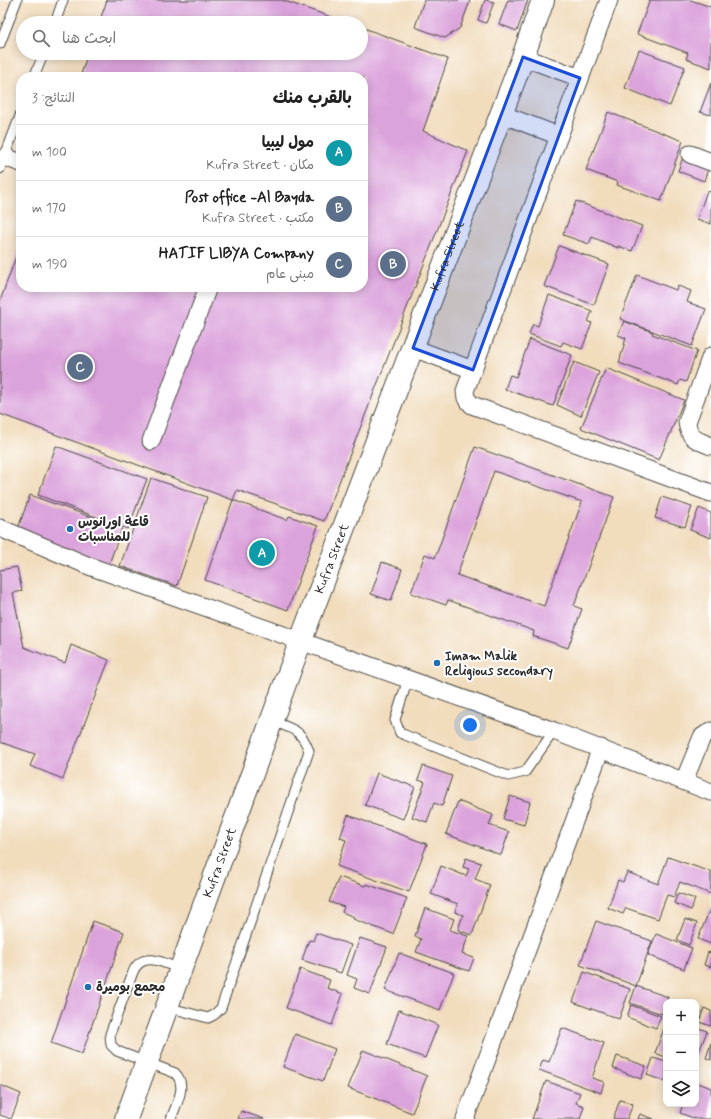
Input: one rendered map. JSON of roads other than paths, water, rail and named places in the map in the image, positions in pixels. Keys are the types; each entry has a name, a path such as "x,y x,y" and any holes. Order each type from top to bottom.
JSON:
{"street":[{"name":"Kufra Street","path":"126,1119 301,640 413,348 523,57 543,0"},
{"path":"609,0 465,390 466,398 472,405 711,493"},
{"path":"523,57 580,78"},
{"path":"501,114 559,136"},
{"path":"690,154 711,162"},
{"path":"2,163 16,163"},
{"path":"151,441 206,292"},
{"path":"413,348 473,370"},
{"path":"711,356 687,422 688,432 695,439 711,446"},
{"path":"0,528 89,566 301,640 408,680 601,748 711,792"},
{"path":"684,781 702,737 711,730"},
{"path":"465,1119 601,748"}],"lane":[{"path":"0,44 16,0"},
{"path":"58,16 64,0"},
{"path":"36,72 41,60"},
{"path":"2,163 16,126"},
{"path":"408,680 395,720 400,733 508,776 525,772 554,731"},
{"path":"167,1007 208,1018 214,1015 221,1008 309,751 304,739 295,730 272,721"},
{"path":"171,1119 182,1086 181,1079 175,1074 117,1051 111,1045 110,1034 133,972 138,963 150,959 181,970"}],"place":[{"name":"Post office -Al Bayda","path":"393,264"},
{"name":"HATIF LIBYA Company","path":"80,367"},
{"name":"قاعة اورانوس للمناسبات","path":"70,529"},
{"name":"مول ليبيا","path":"262,553"},
{"name":"Imam Malik Religious secondary","path":"437,663"},
{"name":"مجمع بوميرة","path":"88,987"}]}
